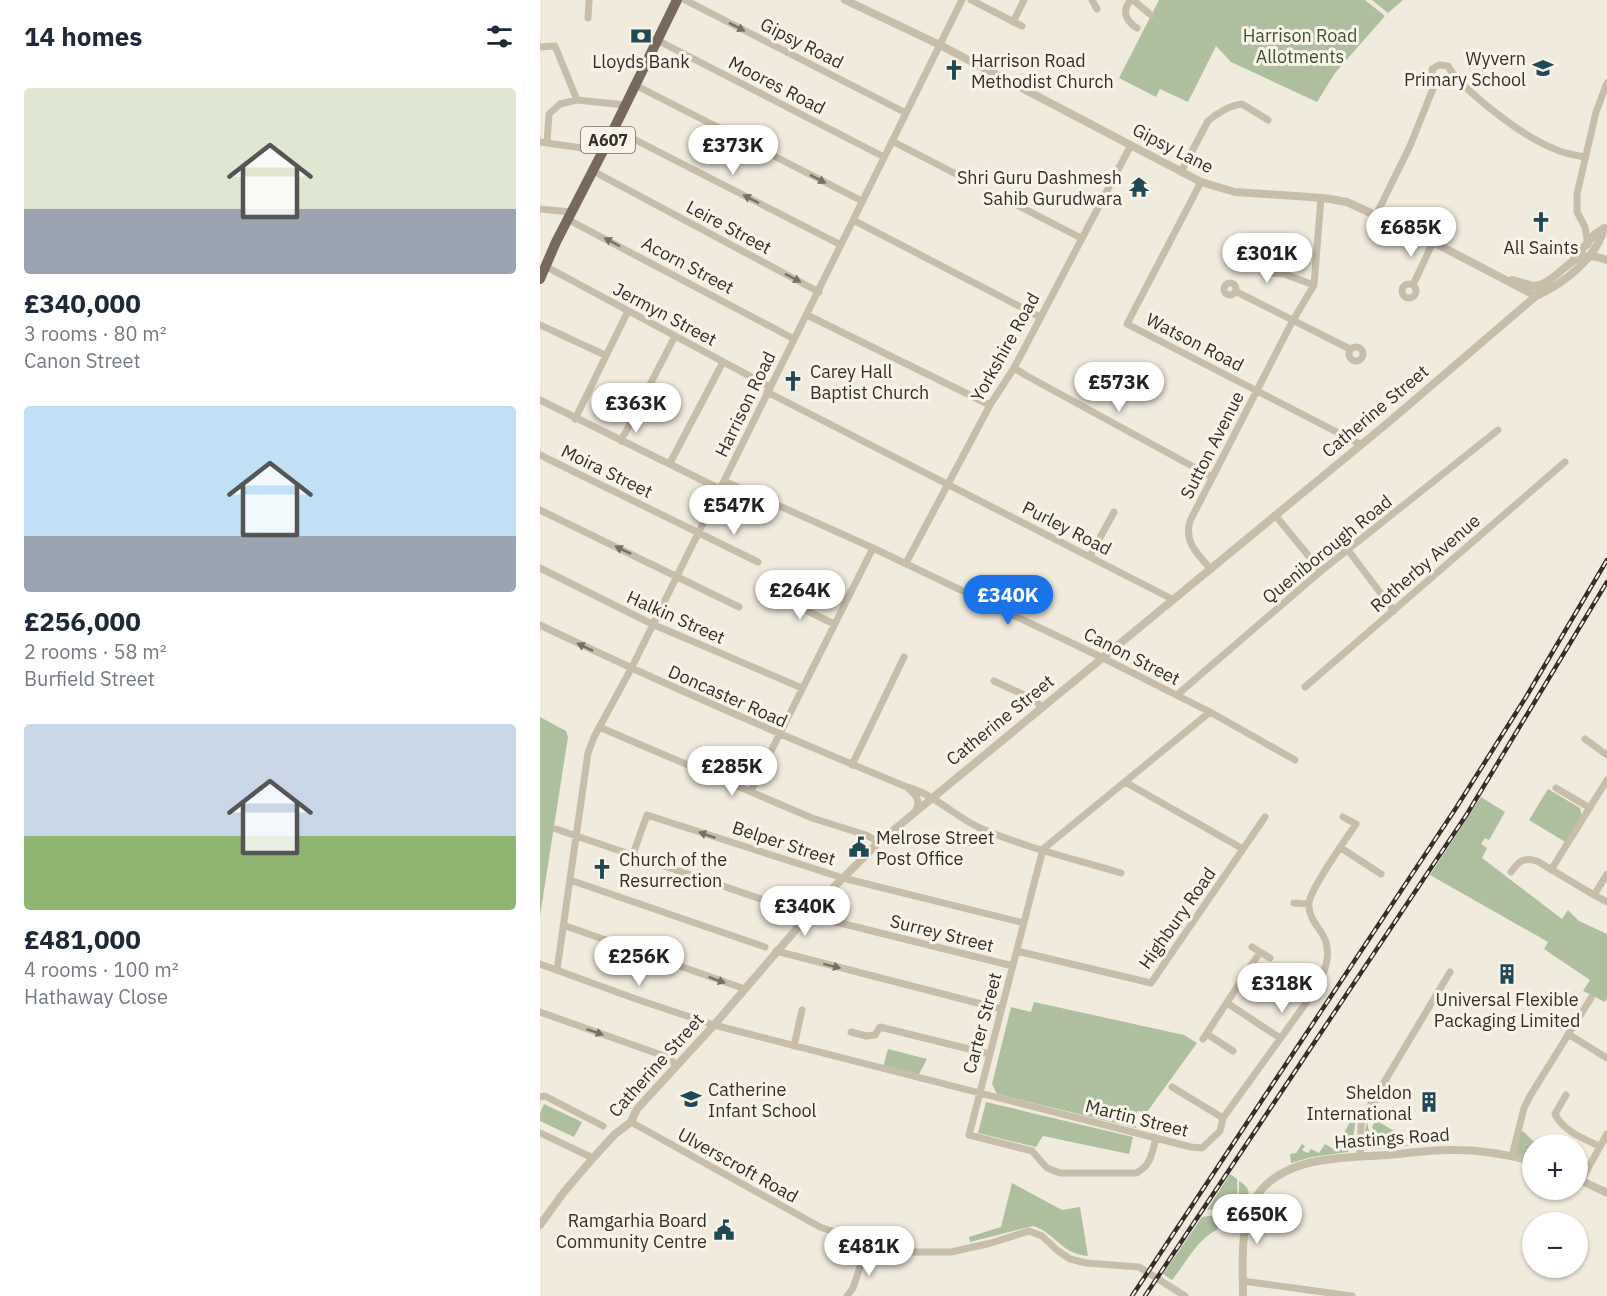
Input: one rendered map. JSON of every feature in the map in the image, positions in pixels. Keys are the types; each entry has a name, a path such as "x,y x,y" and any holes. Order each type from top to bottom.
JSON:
{"main road":[{"name":"A607","path":"542,272 677,0"}],"street":[{"path":"588,18 589,0"},
{"name":"Gipsy Road","path":"685,0 906,113"},
{"name":"Gipsy Lane","path":"845,0 940,45 1201,182 1235,192 1347,202 1433,242 1536,296"},
{"name":"Harrison Road","path":"557,970 588,753 599,727 631,669 675,576 819,292 962,0"},
{"path":"971,0 1022,26"},
{"path":"1013,22 1024,0"},
{"path":"1092,0 1097,9"},
{"path":"1137,28 1128,22 1126,5 1132,0 1151,15"},
{"name":"Moores Road","path":"657,39 884,157"},
{"path":"540,46 555,46 577,100"},
{"path":"1376,215 1410,146 1434,86 1432,69 1439,65 1448,66 1455,77 1477,98 1537,141 1558,151 1584,157"},
{"path":"1434,86 1447,77 1455,77"},
{"path":"1589,255 1585,227 1577,212 1576,201 1584,157 1596,112 1607,83"},
{"path":"635,85 862,201"},
{"path":"603,151 544,142 549,114 560,104 577,100 625,105"},
{"path":"1181,172 1208,121 1214,116 1242,104 1268,120"},
{"path":"614,129 841,245"},
{"path":"892,141 956,174"},
{"name":"Yorkshire Road","path":"906,563 990,405 1014,368 1131,145"},
{"name":"Leire Street","path":"593,171 819,292"},
{"name":"Watson Road","path":"1201,182 1127,324 1360,444"},
{"name":"Sutton Avenue","path":"1210,568 1190,543 1188,529 1212,477 1314,285 1320,198"},
{"path":"1017,205 1081,238"},
{"path":"540,209 569,215"},
{"name":"Acorn Street","path":"569,215 794,339"},
{"path":"853,220 1040,317"},
{"path":"1585,227 1605,227"},
{"path":"1536,296 1552,289 1581,264 1600,239 1605,227"},
{"path":"1536,296 1545,283 1574,260 1588,241 1605,227"},
{"path":"1574,260 1589,255 1606,259 1600,239"},
{"path":"1413,285 1433,242"},
{"path":"1229,252 1272,273 1284,274 1314,285"},
{"name":"Jermyn Street","path":"542,272 628,311 723,362 769,390 949,483"},
{"name":"Gipsy Lane","path":"1503,278 1534,286 1545,283"},
{"path":"1516,286 1522,301 1519,311"},
{"path":"1235,291 1350,349"},
{"name":"Catherine Street","path":"540,1225 543,1213 615,1134 631,1122 637,1109 714,1025 776,951 879,842 1536,296"},
{"path":"575,418 628,311"},
{"path":"807,315 990,405"},
{"path":"540,325 606,355"},
{"path":"621,441 675,336"},
{"path":"670,463 723,362"},
{"path":"1014,368 1212,477"},
{"path":"540,399 720,489"},
{"name":"Queniborough Road","path":"1177,695 1321,571 1498,430"},
{"name":"Moira Street","path":"540,454 758,562"},
{"name":"Rotherby Avenue","path":"1305,687 1565,462"},
{"name":"Canon Street","path":"724,481 906,563 1103,658 1210,712 1295,760"},
{"name":"Purley Road","path":"949,483 1172,599"},
{"path":"540,510 739,607"},
{"path":"1090,556 1114,512"},
{"path":"1275,515 1321,571"},
{"path":"751,791 873,548"},
{"path":"1348,550 1394,611"},
{"name":"Halkin Street","path":"540,568 652,624 802,688"},
{"path":"777,596 834,624"},
{"name":"Doncaster Road","path":"540,625 631,669 779,735 907,788 920,790 976,826 1000,837 1120,873"},
{"path":"852,765 904,657"},
{"path":"993,681 1033,699 1042,707"},
{"path":"1043,849 1210,712"},
{"path":"599,727 812,818 866,835 879,842"},
{"path":"1585,739 1607,755"},
{"path":"1551,870 1607,780"},
{"path":"1125,782 1243,849"},
{"path":"907,788 918,797 916,810"},
{"path":"1556,788 1590,808"},
{"name":"Belper Street","path":"633,854 647,815 843,878 1024,923"},
{"path":"1294,903 1309,904 1310,895 1356,824 1343,817"},
{"name":"Highbury Road","path":"1017,951 1151,983 1265,818"},
{"name":"Surrey Street","path":"556,829 808,915 1013,966"},
{"path":"1341,848 1381,874"},
{"name":"Carter Street","path":"1043,849 969,1135 1032,1152 1047,1168 1066,1173 1136,1173 1142,1170 1150,1160 1156,1138"},
{"path":"1511,872 1520,861 1527,858 1607,902"},
{"path":"1594,895 1607,874"},
{"path":"570,880 765,947"},
{"name":"Martin Street","path":"540,964 714,1025 1202,1148 1220,1131 1223,1118 1319,985 1327,966 1326,943 1313,921 1309,904"},
{"path":"563,925 745,989"},
{"path":"1252,947 1270,958"},
{"path":"776,951 1001,1009"},
{"path":"1233,1051 1205,1036 1260,952"},
{"path":"1360,1157 1360,1125 1365,1114 1450,972"},
{"path":"1512,1156 1524,1108 1591,998"},
{"path":"1227,1003 1280,1038"},
{"path":"794,1046 802,1010"},
{"path":"540,1012 667,1057 677,1065"},
{"path":"851,1032 875,1035 880,1027 989,1054"},
{"path":"1568,1034 1607,1058"},
{"path":"1172,1087 1223,1118"},
{"path":"1566,1095 1555,1114 1559,1123 1571,1132 1599,1146"},
{"path":"540,1097 545,1096 603,1126"},
{"name":"Ulverscroft Road","path":"631,1122 820,1227 893,1252 951,1252 1029,1231 1042,1236 1070,1259 1086,1263 1139,1267 1185,1296"},
{"path":"540,1133 593,1158"},
{"path":"1588,1166 1607,1134"},
{"name":"Hastings Road","path":"1243,1281 1245,1229 1252,1204 1261,1190 1294,1168 1327,1160 1455,1150 1522,1158"},
{"path":"1588,1184 1607,1193"},
{"path":"847,1296 853,1288 868,1243"},
{"path":"1243,1296 1243,1281 1352,1296"}],"green space":[{"name":"Harrison Road Allotments","path":"1159,0 1365,0 1385,16 1335,73 1317,102 1231,62 1216,46 1188,102 1160,89 1156,97 1119,78"},
{"path":"1372,0 1403,0 1388,13"},
{"path":"540,717 566,731 568,737 540,916"},
{"path":"1548,789 1580,808 1582,817 1567,843 1529,820"},
{"path":"1481,797 1505,812 1489,840 1485,838 1481,844 1487,848 1482,858 1562,919 1568,910 1579,921 1607,934 1607,998 1605,1002 1583,991 1590,980 1544,949 1548,942 1430,875"},
{"path":"1034,1002 1184,1035 1197,1043 1147,1112 1137,1111 1136,1128 997,1094 992,1084 1011,1007 1031,1012"},
{"path":"888,1049 927,1059 918,1076 883,1067"},
{"path":"1390,1081 1391,1082 1369,1118 1376,1103"},
{"path":"986,1102 1133,1137 1129,1154 1043,1136 1036,1147 978,1133"},
{"path":"544,1104 582,1122 574,1137 540,1121 540,1113"},
{"path":"1353,1116 1356,1118 1352,1146 1348,1152 1312,1157 1291,1163 1290,1154 1296,1153 1302,1144 1305,1146 1302,1150 1308,1153 1311,1149 1319,1153 1325,1144 1335,1150"},
{"path":"1369,1118 1368,1128 1374,1139 1380,1143 1394,1146 1425,1143 1430,1138 1426,1144 1374,1149 1364,1142"},
{"path":"1376,1120 1407,1140 1382,1139 1372,1127"},
{"path":"1519,1130 1526,1134 1522,1134 1522,1160 1512,1156"},
{"path":"1230,1174 1237,1179 1238,1204 1230,1208 1207,1210"},
{"path":"1239,1181 1246,1186 1248,1192 1246,1207 1241,1207 1239,1204"},
{"path":"1012,1183 1062,1210 1080,1207 1088,1256 1070,1251 1047,1233 1033,1226 970,1242 969,1237 1001,1227"},
{"path":"1217,1215 1218,1229 1198,1245 1172,1280 1163,1274 1202,1217"}],"railway":[{"path":"1132,1296 1456,808 1526,697 1607,560"},
{"path":"1145,1296 1467,814 1607,582"}],"place":[{"name":"Lloyds Bank","path":"641,36"},
{"name":"Wyvern Primary School","path":"1543,68"},
{"name":"Harrison Road Methodist Church","path":"954,70"},
{"name":"Shri Guru Dashmesh Sahib Gurudwara","path":"1139,187"},
{"name":"All Saints","path":"1541,222"},
{"name":"Carey Hall Baptist Church","path":"793,381"},
{"name":"Melrose Street Post Office","path":"859,847"},
{"name":"Church of the Resurrection","path":"602,869"},
{"name":"Universal Flexible Packaging Limited","path":"1507,974"},
{"name":"Catherine Infant School","path":"691,1099"},
{"name":"Sheldon International","path":"1429,1102"},
{"name":"Ramgarhia Board Community Centre","path":"724,1230"}]}
